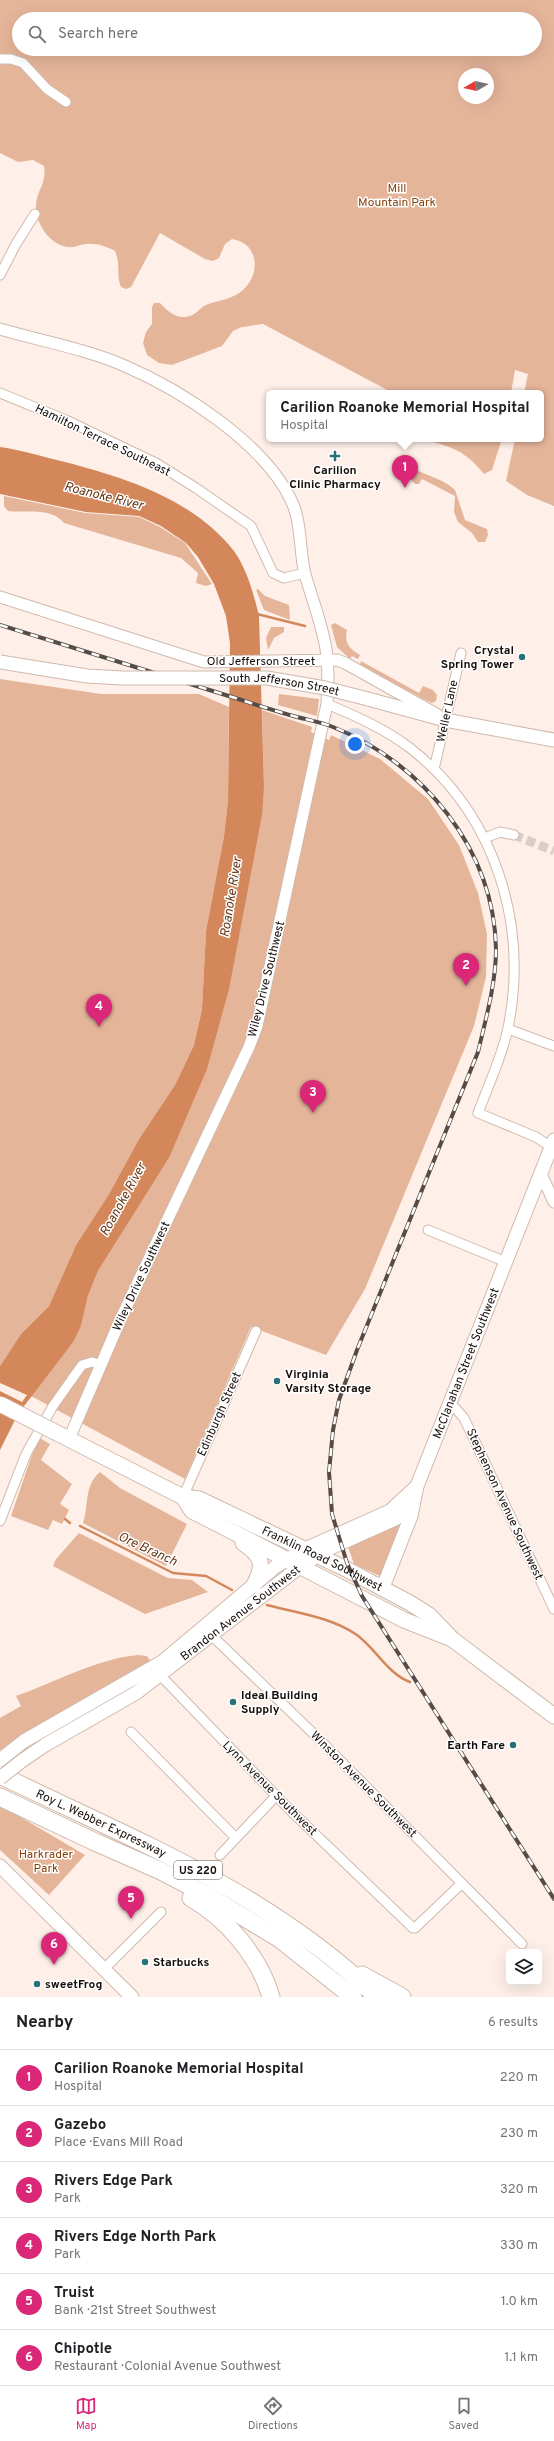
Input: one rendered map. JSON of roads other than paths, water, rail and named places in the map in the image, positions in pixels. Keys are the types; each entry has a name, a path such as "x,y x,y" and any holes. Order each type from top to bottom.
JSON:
{"highway":[{"name":"Roy L. Webber Expressway","path":"0,1775 218,1880 286,1922 344,1968 377,1997"},
{"name":"Roy L. Webber Expressway","path":"0,1796 95,1842 161,1871 242,1914 311,1962 353,1997"},
{"path":"95,1842 122,1861 208,1908 224,1923 251,1957 271,1997"},
{"path":"344,1968 374,1980 402,1997"}],"main road":[{"name":"South Jefferson Street","path":"0,662 108,677 267,678 324,688 445,720 554,740"},
{"name":"McClanahan Street Southwest","path":"383,1587 411,1516 417,1486 553,1146"},
{"name":"Franklin Road Southwest","path":"0,1404 182,1497 199,1499 383,1587 428,1614 452,1639 554,1716"},
{"name":"Brandon Avenue Southwest","path":"0,1778 22,1760 45,1745 136,1693 159,1671 207,1631 295,1563 303,1550 390,1511 417,1486"},
{"name":"Brandon Avenue Southwest","path":"207,1631 254,1585 275,1567 317,1556 400,1516 404,1513 417,1486"},
{"name":"Franklin Road Southwest","path":"182,1497 192,1511 404,1620 452,1639"},
{"path":"204,1517 257,1554 262,1568 254,1585"},
{"name":"Brandon Avenue Southwest","path":"4,1757 50,1726 159,1671"},
{"path":"0,1866 132,1997"}],"street":[{"path":"0,59 12,59 23,63 47,89 66,102"},
{"path":"0,275 16,244 35,214"},
{"name":"Wiley Drive Southwest","path":"0,329 124,365 161,383 230,430 270,468 291,500 296,512 305,573 322,631 327,660 327,704 257,1026 101,1365 69,1439"},
{"name":"Hamilton Terrace Southeast","path":"0,393 66,420 156,463 196,488 251,526 273,573 284,578 305,573"},
{"name":"Old Jefferson Street","path":"0,597 204,662 215,664 327,660 345,662 445,720"},
{"name":"Weller Lane","path":"434,769 461,653"},
{"path":"327,704 391,735 434,769 462,800 485,838 507,897 514,936 513,985 508,1029 478,1114 536,1137 553,1146"},
{"path":"485,838 500,832 514,835"},
{"path":"508,1029 554,1046"},
{"path":"541,1174 554,1202"},
{"path":"428,1230 506,1262"},
{"name":"Edinburgh Street","path":"182,1497 256,1331"},
{"path":"0,1520 26,1454 53,1406 82,1365 92,1362 101,1365"},
{"name":"Stephenson Avenue Southwest","path":"449,1405 455,1408 464,1418 554,1610"},
{"name":"Winston Avenue Southwest","path":"207,1631 319,1738 461,1884 522,1944"},
{"name":"Lynn Avenue Southwest","path":"159,1671 276,1796 390,1906 415,1928 461,1884"},
{"path":"131,1732 236,1838"},
{"path":"220,1856 276,1796"},
{"path":"104,1969 161,1912"}],"water":[{"name":"Roanoke River","path":"0,447 88,468 134,483 157,493 179,504 199,517 234,551 243,566 259,616 264,786 262,815 229,989 207,1069 169,1158 98,1271 88,1296 81,1326 74,1341 18,1414 0,1450 0,1366 21,1334 49,1306 76,1245 109,1194 139,1139 175,1085 194,1045 202,1009 206,931 224,836 228,801 230,643 226,616 214,584 198,557 186,543 161,526 139,516 86,512 0,494"}],"waterway":[{"path":"257,614 305,626"},
{"name":"Ore Branch","path":"65,1519 70,1523"},
{"name":"Ore Branch","path":"80,1526 173,1573 206,1576 232,1590"},
{"name":"Ore Branch","path":"267,1605 314,1616 347,1629 364,1641 395,1673 410,1682"}],"tunnel":[{"path":"514,835 554,851"}],"railway":[{"path":"0,625 273,710 324,724 366,743 396,763 424,787 448,814 467,844 482,877 492,912 496,962 478,1052 357,1350 339,1400 333,1430 329,1472 332,1514 347,1563 362,1596 554,1899"}],"place":[{"name":"Carilion Clinic Pharmacy","path":"335,456"},
{"name":"Carilion Roanoke Memorial Hospital","path":"405,488"},
{"name":"Crystal Spring Tower","path":"522,657"},
{"name":"Gazebo","path":"466,986"},
{"name":"Rivers Edge North Park","path":"99,1027"},
{"name":"Rivers Edge Park","path":"313,1113"},
{"name":"Virginia Varsity Storage","path":"277,1381"},
{"name":"Ideal Building Supply","path":"233,1702"},
{"name":"Earth Fare","path":"513,1745"},
{"name":"Truist","path":"131,1919"},
{"name":"Starbucks","path":"145,1962"},
{"name":"Chipotle","path":"54,1965"},
{"name":"sweetFrog","path":"37,1984"}],"park label":[{"name":"Mill Mountain Park","path":"397,195"},
{"name":"Harkrader Park","path":"46,1861"}]}
